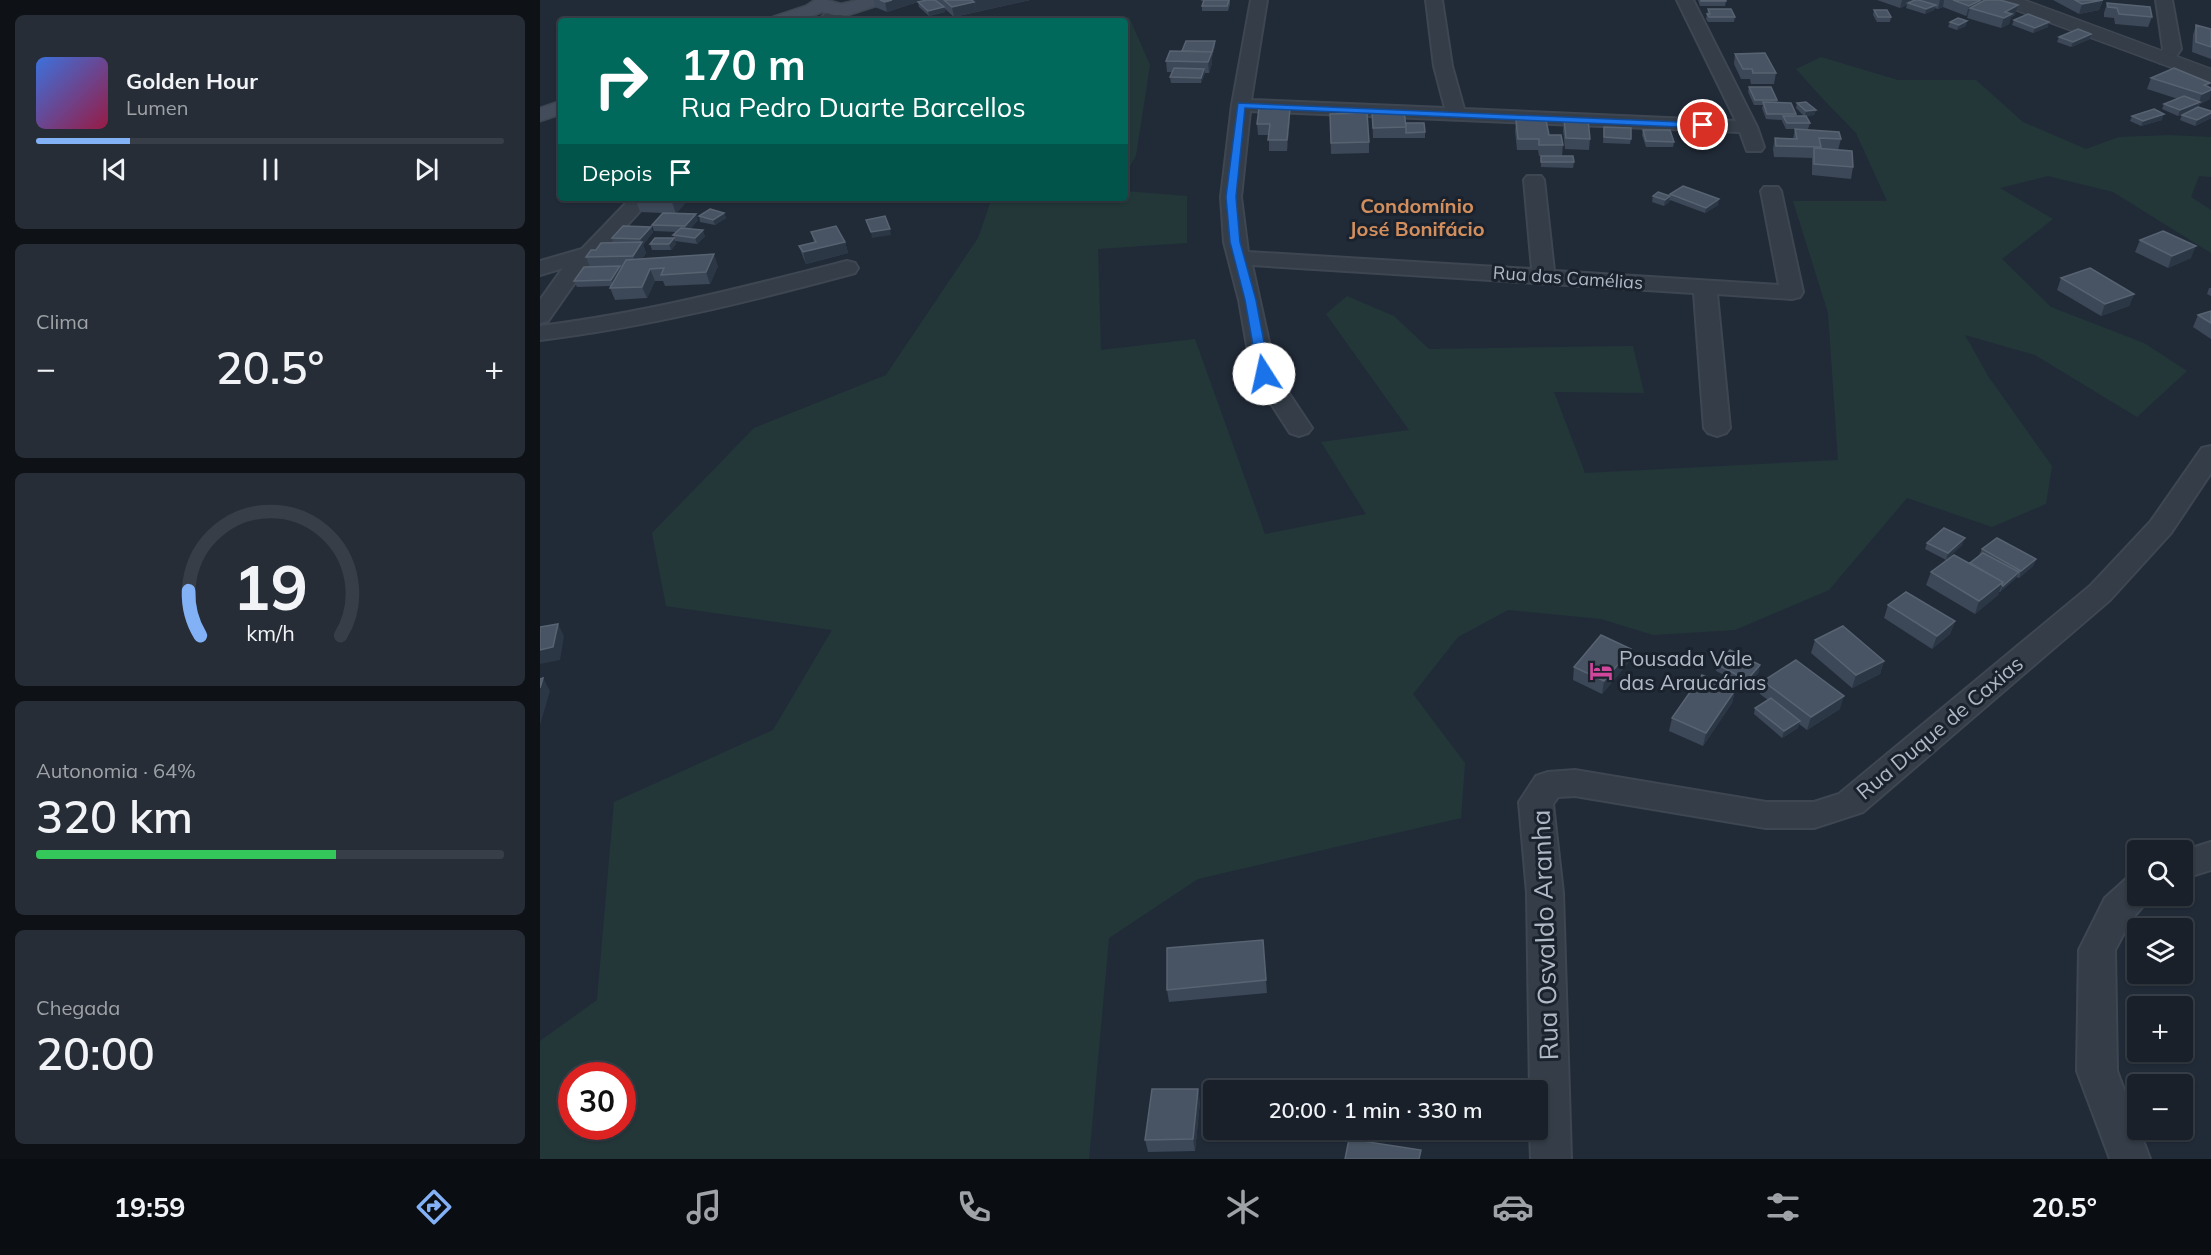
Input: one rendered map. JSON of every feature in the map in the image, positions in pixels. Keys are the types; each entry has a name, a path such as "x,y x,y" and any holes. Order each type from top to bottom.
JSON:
{"main road":[{"path":"793,18 861,6 872,0"},
{"path":"540,103 558,97"},
{"path":"540,115 558,108"}],"street":[{"path":"1259,0 1241,105 1231,197 1235,242 1264,374 1299,428"},
{"path":"1434,0 1443,66 1456,115"},
{"path":"1685,0 1748,127 1754,147"},
{"path":"2009,0 2169,54 2211,63"},
{"path":"2043,0 2169,54 2211,76"},
{"path":"2164,0 2169,54"},
{"path":"1241,105 1748,127"},
{"path":"1534,180 1544,277"},
{"name":"Rua das Camélias","path":"1240,258 1792,292 1771,191"},
{"path":"540,316 568,276 639,201"},
{"path":"540,268 588,254"},
{"path":"540,333 579,329 722,302 847,268"},
{"path":"540,284 568,276"},
{"path":"1705,287 1717,428"},
{"name":"Rua Duque de Caxias","path":"1548,785 1575,783 1766,815 1814,815 1851,803 2100,593 2160,527 2211,454"},
{"name":"Rua Osvaldo Aranha","path":"1548,785 1536,802 1545,893 1551,1159"},
{"path":"2193,862 2211,856"},
{"path":"2127,900 2118,909 2097,950 2097,1071 2130,1159"}],"green space":[{"path":"1129,17 1150,65 1136,155 1128,170 1128,18 1122,18"},
{"path":"1821,57 1898,80 1976,80 2023,122 2086,149 2119,137 2170,135 2211,137 2211,177 2199,176 2191,197 2211,210 2211,253 2113,192 2048,176 2000,188 2053,219 2002,259 2051,307 2144,343 2187,371 2137,417 2035,355 1965,335 1988,376 2052,466 2046,504 1992,527 1907,498 1829,590 1735,630 1653,635 1601,619 1508,610 1458,637 1413,694 1465,763 1461,818 1198,879 1109,938 1089,1159 540,1159 540,1041 597,1000 614,802 773,730 832,630 666,606 652,533 754,428 886,375 978,238 991,201 1128,201 1128,191 1187,196 1187,243 1098,249 1101,350 1195,339 1265,534 1366,514 1321,442 1409,430 1326,314 1347,296 1394,316 1429,349 1633,346 1644,393 1554,392 1585,473 1838,460 1828,313 1793,201 1887,201 1856,133 1796,69"}],"building":[{"path":"935,0 944,7 928,11 918,2"},
{"path":"944,0 971,0 974,2 952,7"},
{"path":"1204,0 1229,0 1227,6 1202,6"},
{"path":"1726,0 1726,1 1701,1"},
{"path":"1915,0 1936,5 1926,9 1908,3"},
{"path":"1953,0 1981,0 1969,6"},
{"path":"1985,0 2000,0 2018,5 2005,12 2012,14 2004,18 1970,8"},
{"path":"2075,0 2103,0 2082,4"},
{"path":"2107,3 2150,7 2152,17 2119,14 2117,8 2108,7"},
{"path":"1708,9 1731,9 1735,17 1709,17"},
{"path":"1874,10 1887,10 1891,17 1878,17"},
{"path":"2028,14 2049,22 2035,28 2014,20"},
{"path":"1958,18 1967,21 1959,25 1950,22"},
{"path":"2196,25 2211,29 2211,47 2196,42"},
{"path":"2078,29 2091,34 2073,42 2059,37"},
{"path":"1186,41 1215,41 1212,52 1182,51"},
{"path":"1170,51 1212,52 1208,62 1166,61"},
{"path":"1765,53 1776,73 1753,73 1752,69 1743,69 1735,54"},
{"path":"1174,68 1204,69 1201,78 1170,77"},
{"path":"2174,68 2210,83 2204,85 2211,90 2202,94 2151,78"},
{"path":"1749,87 1771,87 1777,100 1755,100"},
{"path":"2184,96 2200,102 2180,110 2164,104"},
{"path":"1763,102 1791,103 1796,114 1767,114"},
{"path":"1806,102 1816,110 1806,111 1797,103"},
{"path":"2198,107 2211,111 2211,113 2197,120 2182,115"},
{"path":"1259,108 1290,108 1287,140 1268,140 1270,124 1257,124"},
{"path":"2154,109 2164,114 2143,121 2132,116"},
{"path":"1404,111 1406,127 1373,128 1372,112"},
{"path":"1367,113 1369,142 1331,143 1330,114"},
{"path":"1783,116 1806,116 1810,123 1787,123"},
{"path":"1564,119 1588,119 1590,139 1566,138"},
{"path":"1516,120 1546,120 1549,135 1561,135 1563,145 1539,145 1539,139 1518,139"},
{"path":"1406,123 1424,123 1425,132 1406,133"},
{"path":"1604,127 1631,128 1631,139 1604,137"},
{"path":"1795,129 1839,132 1841,139 1819,138 1821,147 1776,146 1775,138 1797,139"},
{"path":"1643,130 1670,130 1674,142 1646,141"},
{"path":"1814,148 1852,151 1853,167 1814,164"},
{"path":"1541,156 1573,156 1574,162 1541,162"},
{"path":"1683,186 1719,199 1706,208 1670,194"},
{"path":"1658,192 1670,196 1665,200 1653,196"},
{"path":"710,209 724,213 713,220 699,216"},
{"path":"663,213 696,214 685,226 652,225"},
{"path":"885,216 890,229 871,232 866,220"},
{"path":"623,226 651,227 640,239 612,238"},
{"path":"836,226 845,242 803,252 799,246 816,242 811,232"},
{"path":"681,228 703,230 695,238 673,235"},
{"path":"2163,231 2196,246 2172,256 2140,240"},
{"path":"655,238 674,238 669,244 650,244"},
{"path":"642,242 633,256 586,257 601,243"},
{"path":"714,254 706,272 661,275 664,268 650,269 642,287 610,288 626,260"},
{"path":"620,266 611,280 574,281 584,267"},
{"path":"2090,268 2134,294 2105,304 2061,278"},
{"path":"2211,311 2211,323 2198,315"},
{"path":"1944,528 1965,538 1948,553 1927,543"},
{"path":"1997,538 2036,559 2021,571 1982,549"},
{"path":"1983,553 2019,572 2003,586 2003,582 1970,563"},
{"path":"1954,555 2003,582 1979,601 1931,572"},
{"path":"1906,592 1955,621 1937,636 1888,605"},
{"path":"558,624 553,647 540,650 540,627"},
{"path":"1843,626 1884,661 1856,675 1815,640"},
{"path":"1601,635 1631,649 1604,681 1574,667"},
{"path":"1730,650 1760,665 1747,680 1718,665"},
{"path":"1796,660 1844,696 1811,717 1763,681"},
{"path":"1702,675 1735,690 1706,733 1672,718"},
{"path":"1771,698 1800,721 1784,731 1755,708"},
{"path":"1263,940 1266,980 1167,990 1167,948"},
{"path":"1152,1089 1198,1089 1193,1139 1145,1140"},
{"path":"1349,1140 1421,1150 1419,1159 1345,1159"}],"place":[{"name":"Pousada Vale das Araucárias","path":"1601,671"}],"district":[{"name":"Condomínio José Bonifácio","path":"1417,218"}],"route":[{"path":"1264,374 1250,300 1235,242 1231,197 1241,105 1703,125"}]}
